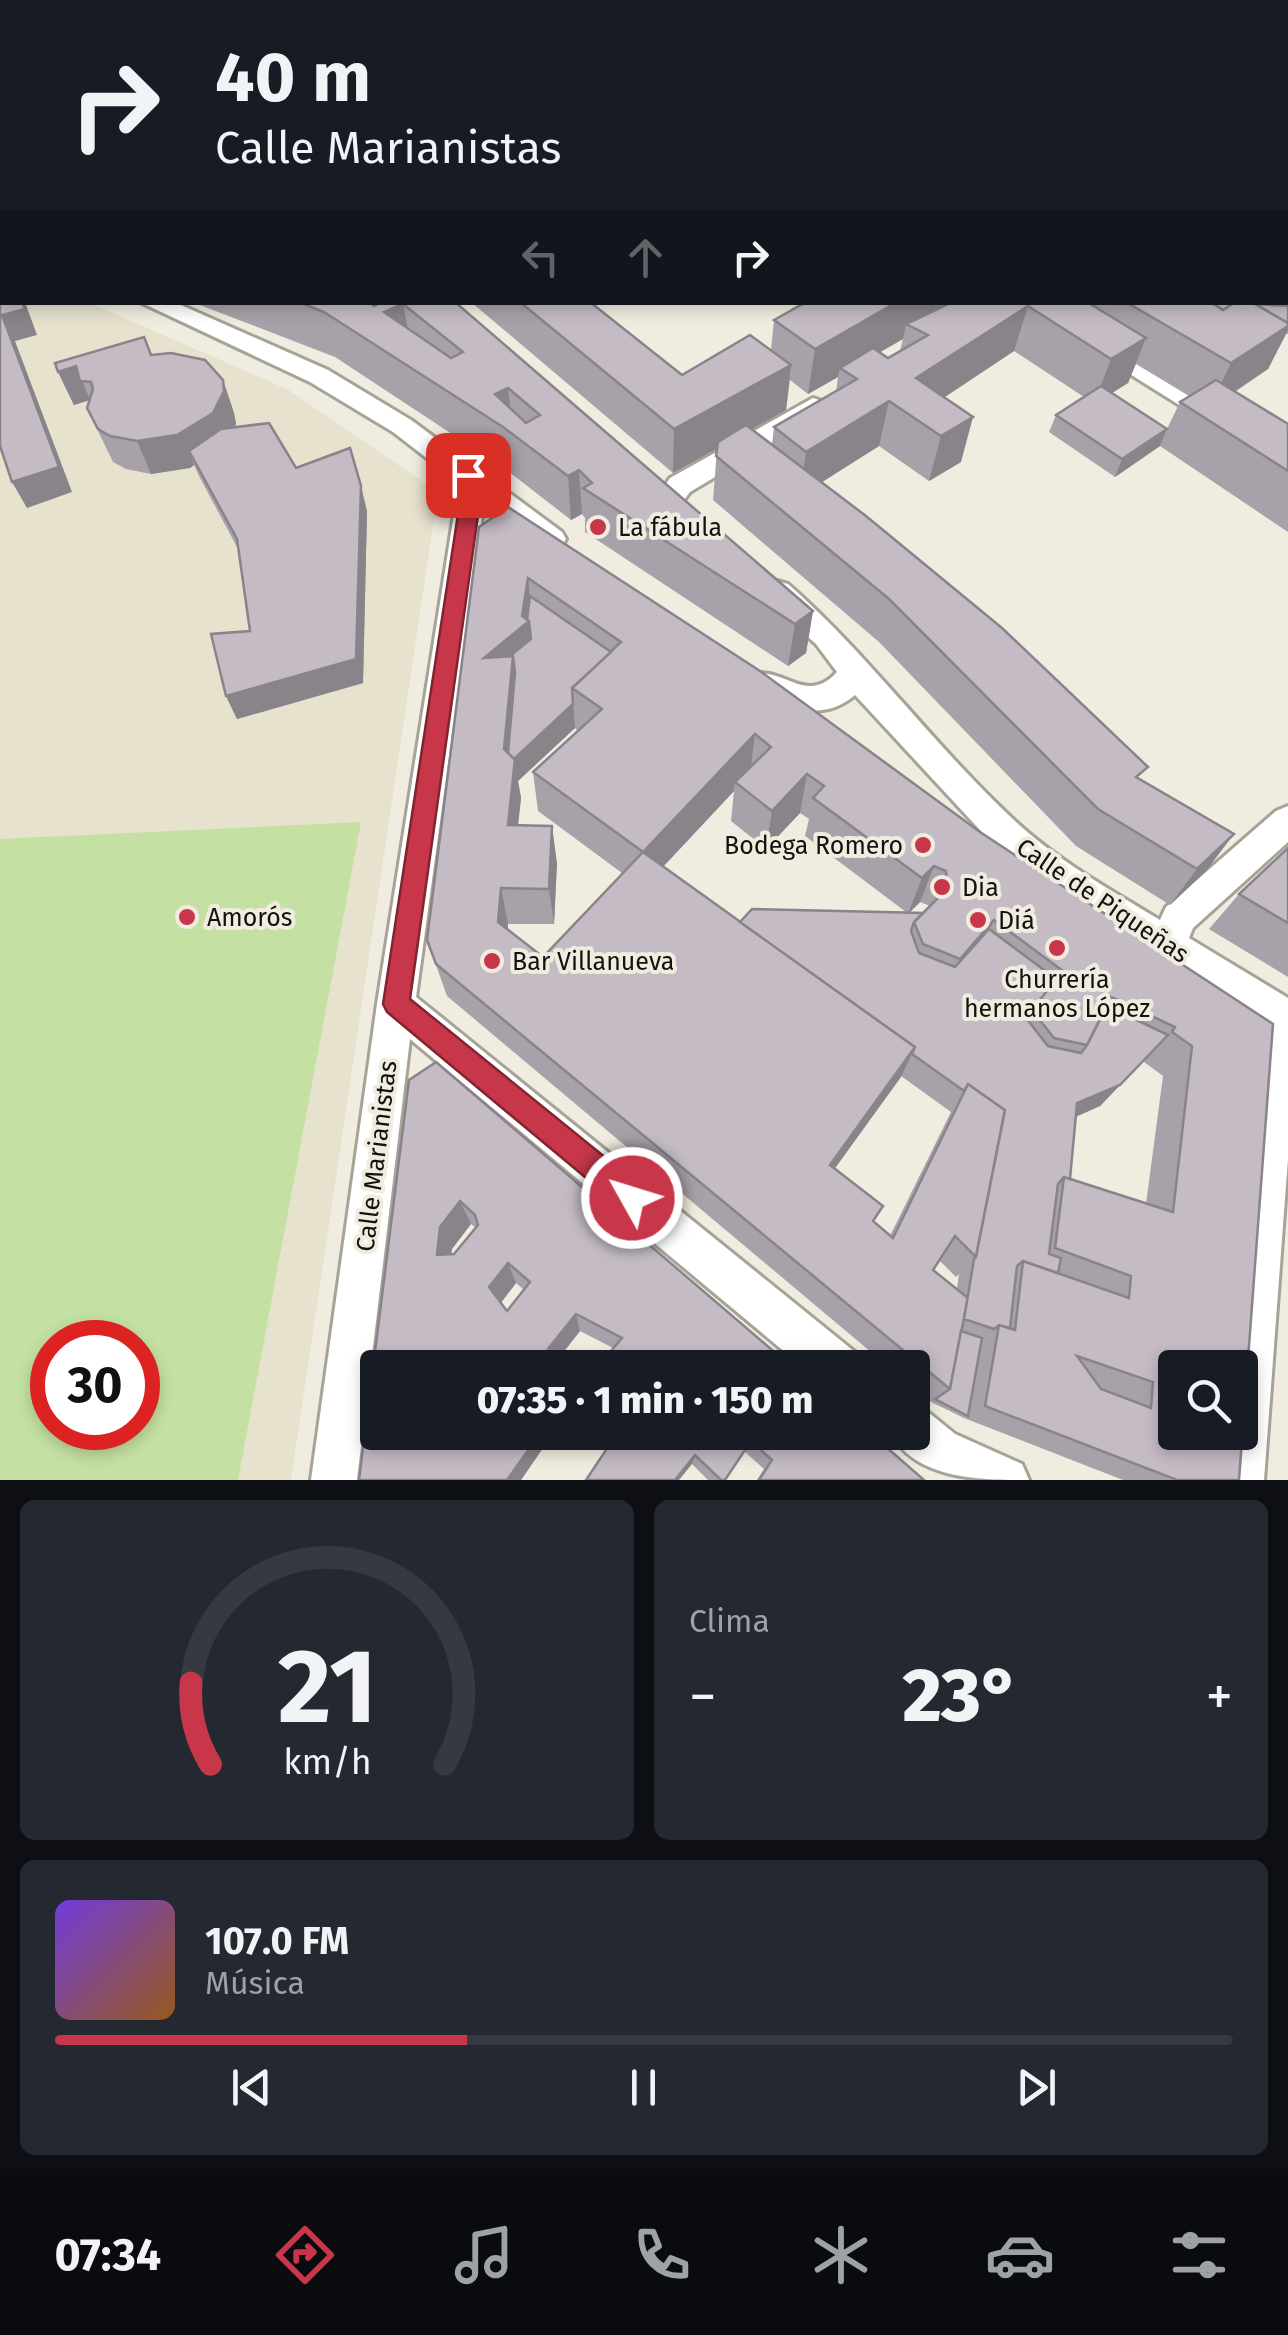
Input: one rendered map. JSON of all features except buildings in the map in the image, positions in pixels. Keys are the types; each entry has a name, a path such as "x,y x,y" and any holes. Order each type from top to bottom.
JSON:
{"street":[{"path":"159,305 319,376 402,426 584,561"},
{"path":"1031,305 1288,464"},
{"path":"698,522 663,490 680,485 844,388"},
{"name":"Calle Marianistas","path":"334,1480 396,1004 470,501 468,475"},
{"name":"Calle de Piqueñas","path":"755,572 827,636 1004,833 1069,883 1280,1014"},
{"path":"742,672 787,696 817,701 836,694 855,671"},
{"path":"1168,944 1179,918 1288,821"},
{"path":"396,1004 817,1350"},
{"path":"1241,1480 1280,1014"},
{"path":"930,1443 1006,1480"}],"shaded area":[{"name":"Amorós","path":"0,305 95,305 287,389 438,492 291,1480 0,1480"}],"green space":[{"path":"361,822 238,1480 0,1480 0,839"}],"place":[{"name":"La fábula","path":"598,527"},
{"name":"Bodega Romero","path":"923,845"},
{"name":"Dia","path":"942,887"},
{"name":"Amorós","path":"187,917"},
{"name":"Diá","path":"978,920"},
{"name":"Churrería hermanos López","path":"1057,948"},
{"name":"Bar Villanueva","path":"492,961"}],"route":[{"path":"468,475 470,501 396,1004 632,1198"}]}
